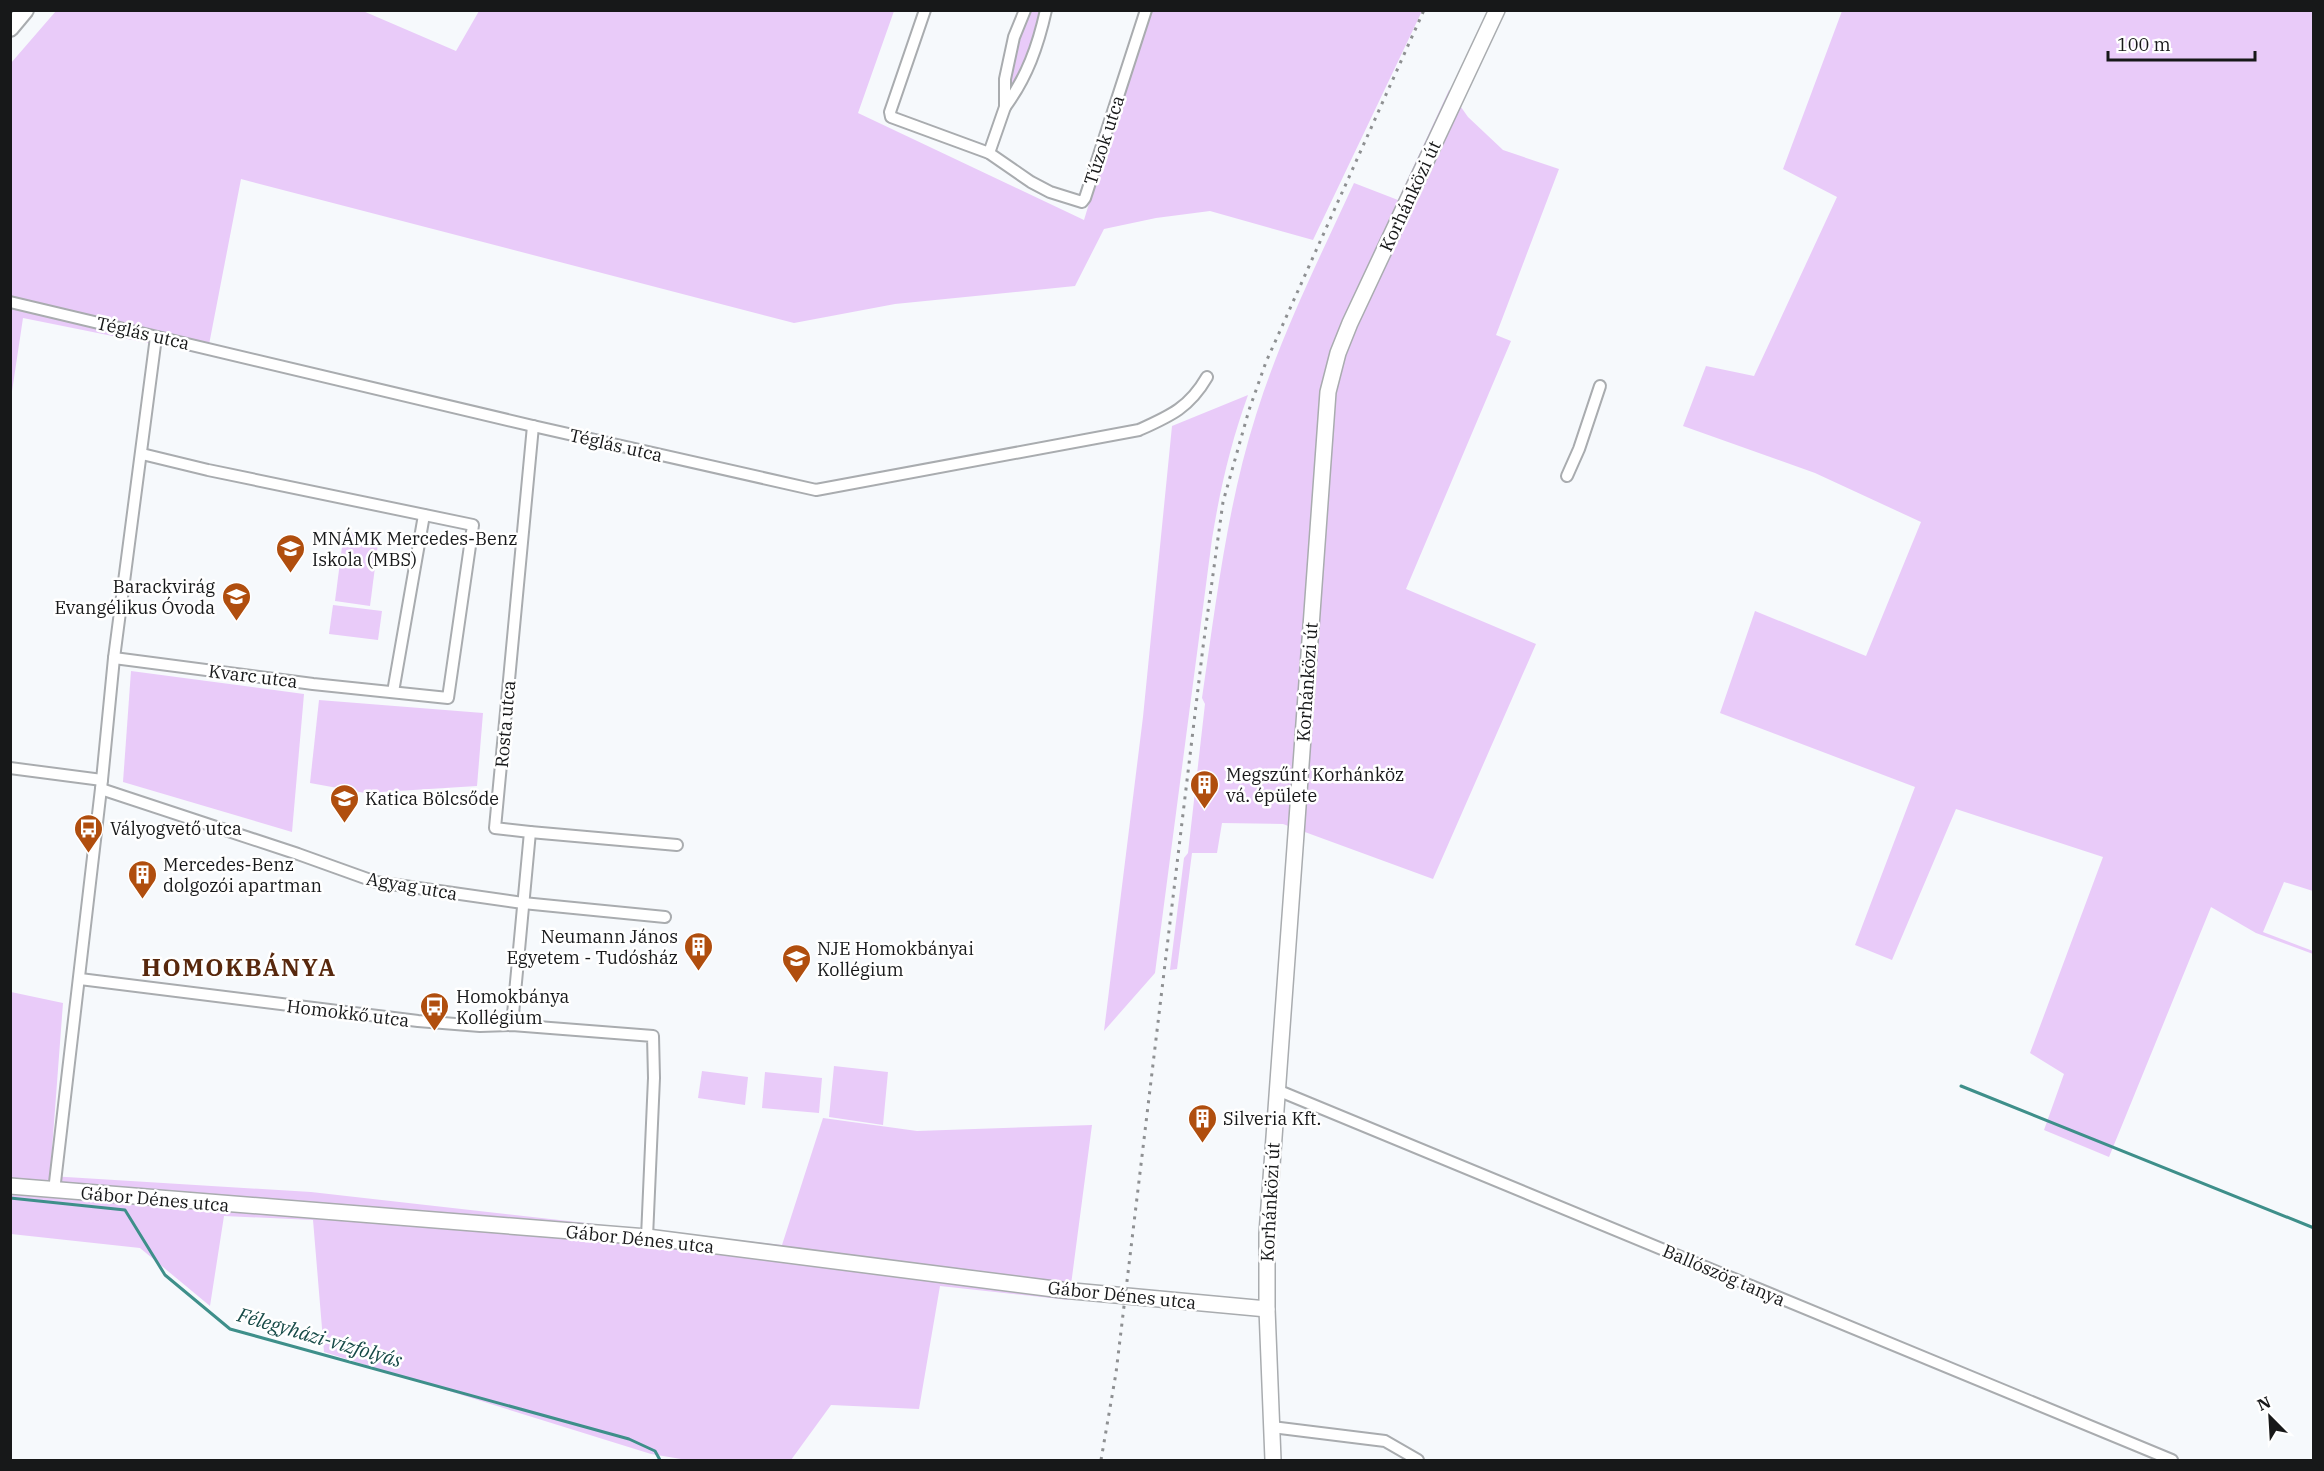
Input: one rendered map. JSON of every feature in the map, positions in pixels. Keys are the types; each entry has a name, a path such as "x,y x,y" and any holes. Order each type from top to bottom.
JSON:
{"main road":[{"path":"10,28 25,10"}],"street":[{"name":"Túzok utca","path":"925,10 890,112 894,119 989,153 1040,187 1082,202 1146,10"},
{"path":"1005,107 1005,79 1014,37 1025,10"},
{"path":"989,153 1005,107 1019,88 1038,46 1046,10"},
{"name":"Korhánközi út","path":"1273,1461 1267,1309 1267,1234 1330,382 1338,353 1350,324 1497,10"},
{"name":"Téglás utca","path":"10,302 533,426 816,490 1139,430 1178,412 1198,393 1207,377"},
{"path":"54,1191 102,784 114,658 156,337"},
{"path":"1567,476 1579,449 1600,386"},
{"name":"Rosta utca","path":"530,832 495,828 533,426"},
{"path":"142,454 424,515 393,692"},
{"name":"Kvarc utca","path":"114,658 448,698 473,525 424,515"},
{"name":"Agyag utca","path":"10,768 102,784 376,882 523,903 665,917"},
{"path":"512,1025 530,832 676,845"},
{"name":"Homokkő utca","path":"80,979 418,1021 480,1026 512,1025 653,1036 654,1078 647,1237"},
{"name":"Ballószög tanya","path":"1277,1090 2172,1461"},
{"name":"Gábor Dénes utca","path":"10,1186 647,1237 1062,1290 1267,1309"},
{"path":"1272,1427 1385,1441 1418,1461"}],"shaded area":[{"path":"56,11 363,11 456,51 479,11 894,11 858,113 1084,220 1148,11 1422,11 1313,240 1210,211 1156,218 1104,229 1075,286 895,304 794,323 241,179 207,355 23,318 11,398 11,63"},
{"path":"1030,11 1041,11 1037,33 1015,86 1011,88 1009,71 1011,60"},
{"path":"1842,11 2313,11 2313,891 2284,882 2263,932 2313,951 2313,954 2256,933 2211,907 2109,1157 2044,1130 2064,1074 2030,1053 2103,857 1956,809 1892,960 1855,945 1915,787 1720,713 1755,611 1866,656 1921,522 1815,473 1683,426 1706,366 1754,376 1837,197 1783,169"},
{"path":"1449,90 1468,117 1503,150 1559,169 1496,335 1511,341 1406,589 1536,644 1433,879 1283,824 1222,823 1217,853 1192,853 1177,969 1170,970 1184,858 1188,853 1205,704 1202,698 1218,591 1237,484 1256,415 1289,326 1354,183 1398,200"},
{"path":"1248,395 1227,466 1212,539 1155,973 1104,1031 1143,717 1172,426"},
{"path":"344,531 379,536 370,606 335,601"},
{"path":"333,605 382,611 378,640 329,634"},
{"path":"131,671 304,694 292,832 123,782"},
{"path":"319,700 483,713 477,786 365,793 310,783"},
{"path":"11,992 63,1003 50,1176 311,1192 782,1245 823,1118 917,1131 1092,1125 1069,1300 940,1286 919,1409 831,1405 791,1460 687,1460 651,1454 324,1352 313,1220 224,1216 210,1306 140,1248 11,1234"},
{"path":"834,1066 888,1072 883,1125 829,1117"},
{"path":"702,1071 748,1077 745,1105 698,1098"},
{"path":"765,1072 822,1078 819,1113 762,1108"}],"waterway":[{"path":"1961,1086 2314,1228"},
{"name":"Félegyházi-vízfolyás","path":"10,1198 125,1210 165,1275 230,1329 629,1439 655,1451 660,1460"}],"railway":[{"path":"1101,1460 1116,1373 1203,647 1223,502 1249,410 1266,362 1424,10"}],"place":[{"name":"MNÁMK Mercedes-Benz Iskola (MBS)","path":"291,574"},
{"name":"Barackvirág Evangélikus Óvoda","path":"236,622"},
{"name":"Megszűnt Korhánköz vá. épülete","path":"1205,810"},
{"name":"Katica Bölcsőde","path":"344,824"},
{"name":"Vályogvető utca","path":"89,854"},
{"name":"Mercedes-Benz dolgozói apartman","path":"142,900"},
{"name":"Neumann János Egyetem - Tudósház","path":"699,972"},
{"name":"NJE Homokbányai Kollégium","path":"796,984"},
{"name":"Homokbánya Kollégium","path":"435,1032"},
{"name":"Silveria Kft.","path":"1202,1144"}],"district":[{"name":"HOMOKBÁNYA","path":"239,967"}]}
